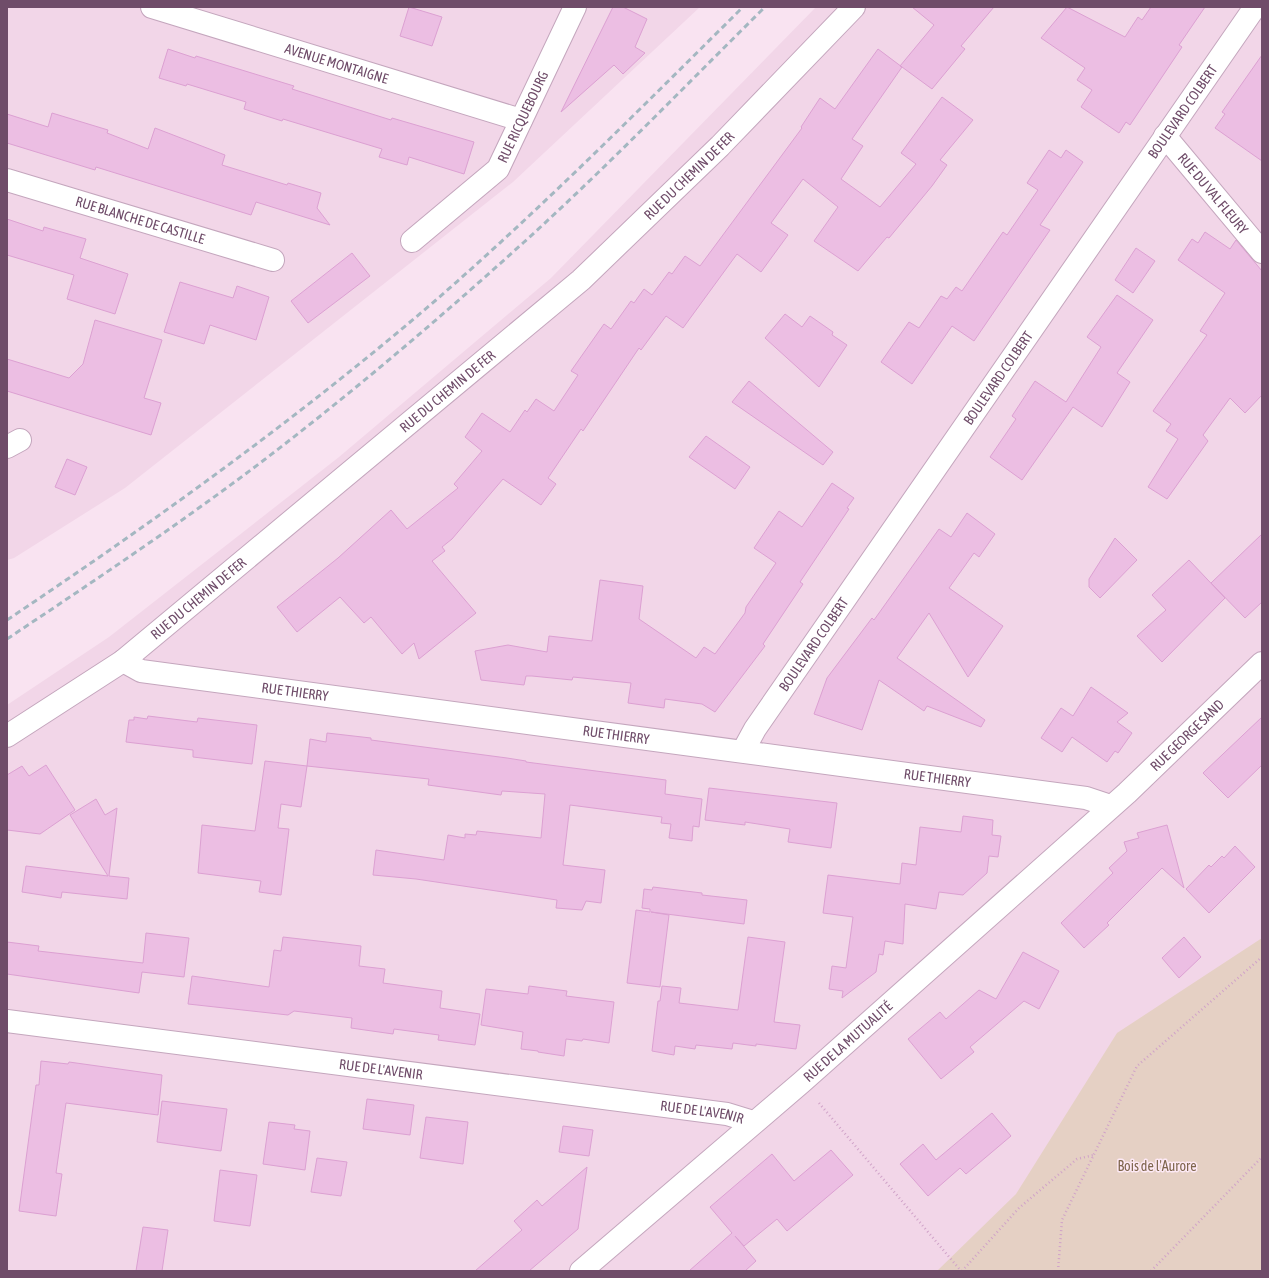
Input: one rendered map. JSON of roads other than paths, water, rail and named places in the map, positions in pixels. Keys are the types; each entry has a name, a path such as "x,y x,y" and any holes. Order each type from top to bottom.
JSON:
{"street":[{"name":"AVENUE MONTAIGNE","path":"152,7 521,120"},
{"name":"RUE RICQUEBOURG","path":"412,241 498,169 575,7"},
{"name":"RUE DU CHEMIN DE FER","path":"7,736 123,661 580,280 720,146 854,7"},
{"name":"BOULEVARD COLBERT","path":"743,751 759,722 1255,7"},
{"name":"RUE DU VAL FLEURY","path":"1165,136 1262,252"},
{"name":"RUE BLANCHE DE CASTILLE","path":"7,180 273,260"},
{"name":"RUE THIERRY","path":"123,661 141,671 1086,798 1110,806"},
{"name":"RUE GEORGE SAND","path":"1110,806 1127,793 1262,663"},
{"name":"RUE DE LA MUTUALITÉ","path":"581,1271 753,1122 802,1082 1110,806"},
{"name":"RUE DE L'AVENIR","path":"7,1021 727,1114 753,1122"}],"railway":[{"path":"7,620 172,506 280,426 385,343 476,265 515,229 592,156 743,7"},
{"path":"7,639 137,551 233,483 330,408 396,354 492,271 554,214 615,156 765,7"}],"park label":[{"name":"Bois de l'Aurore","path":"1157,1166"}]}
